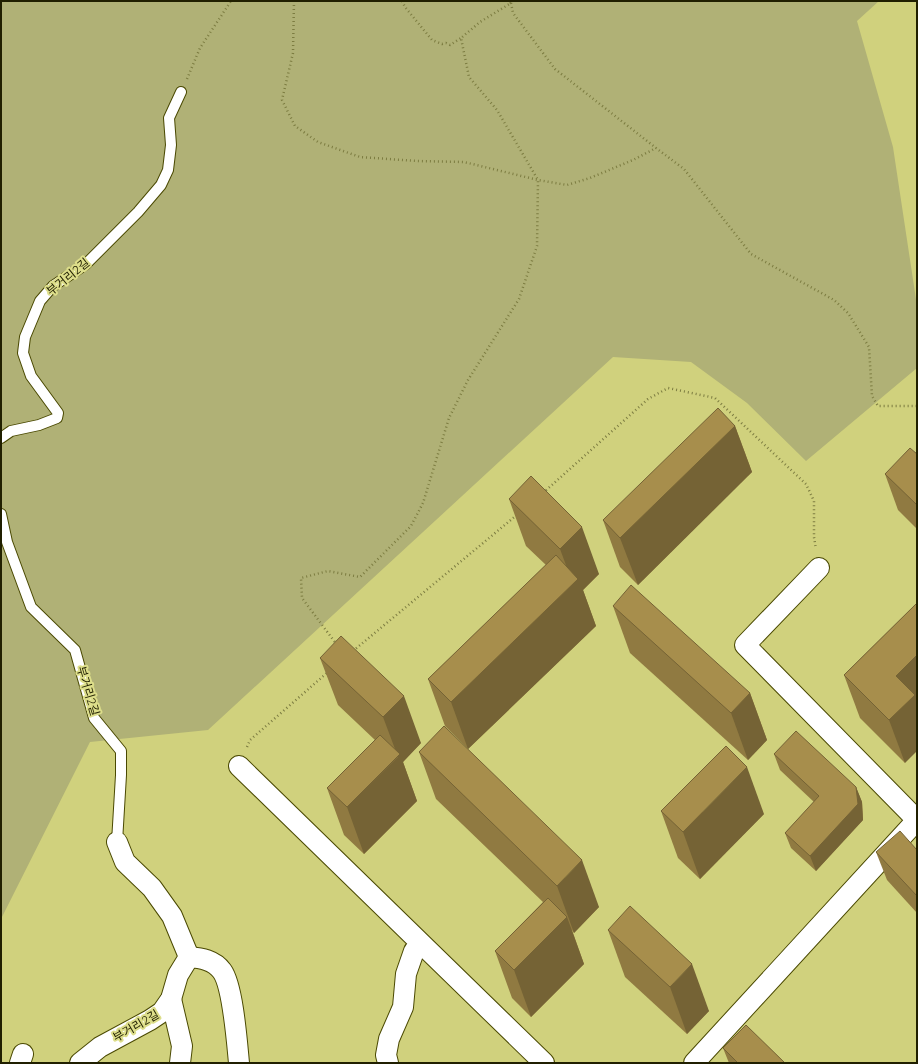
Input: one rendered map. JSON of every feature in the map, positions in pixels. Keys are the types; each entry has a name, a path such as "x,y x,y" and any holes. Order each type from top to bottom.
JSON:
{"street":[{"path":"694,1063 917,820 745,645 818,568"},
{"path":"239,766 544,1063"},
{"name":"부거리2길","path":"80,1063 100,1047 162,1012 171,999 178,975 189,957 172,916 152,888 125,862 117,842"},
{"path":"388,1063 386,1054 389,1039 403,1007 406,974 414,951"},
{"path":"189,957 207,959 222,971 228,985 234,1015 240,1063"},
{"path":"171,999 182,1046 180,1063"}],"lane":[{"name":"부거리2길","path":"1,438 11,431 39,425 57,418 58,413 31,376 23,353 25,337 40,301 53,286 86,264 138,212 161,185 168,170 171,145 169,118 181,92"},
{"name":"부거리2길","path":"1,514 7,542 31,607 75,650 94,718 121,751 117,842"}],"path":[{"path":"181,92 200,48 231,1"},
{"path":"294,1 293,53 282,100 295,126 318,142 360,156 417,161 464,162 538,180 567,185 590,178 626,163 656,148"},
{"path":"402,1 405,7 432,40 450,45 480,22 510,2 512,13 555,68 684,169 751,254 834,300 848,313 869,347 872,396 878,406 917,406"},
{"path":"342,651 302,598 301,578 328,571 360,577 411,526 423,503 449,418 468,380 519,299 537,246 538,180 497,110 469,77 461,38"},
{"path":"542,494 648,399 668,388 714,398 806,484 814,501 814,537 818,568"},
{"path":"352,651 524,509"},
{"path":"239,766 250,740 334,667"}],"green space":[{"path":"1,1 879,1 857,21 893,147 917,306 917,368 806,461 747,403 691,362 613,357 208,730 90,742 1,919"}],"building":[{"path":"718,408 735,426 620,538 603,520"},
{"path":"910,448 917,454 917,505 885,474"},
{"path":"531,476 582,527 560,549 509,499"},
{"path":"556,555 578,579 451,702 428,679"},
{"path":"631,585 750,693 731,713 613,606"},
{"path":"917,603 917,655 896,676 915,695 889,720 844,675"},
{"path":"341,636 404,696 383,717 320,658"},
{"path":"444,726 582,860 557,886 419,752"},
{"path":"796,731 856,787 858,804 810,856 785,833 819,796 774,754"},
{"path":"380,735 400,754 347,807 327,788"},
{"path":"726,746 747,767 683,832 661,811"},
{"path":"900,831 917,850 917,896 876,852"},
{"path":"548,898 567,917 514,970 495,951"},
{"path":"630,906 692,964 670,987 608,930"},
{"path":"746,1025 785,1063 738,1063 723,1048"}]}
